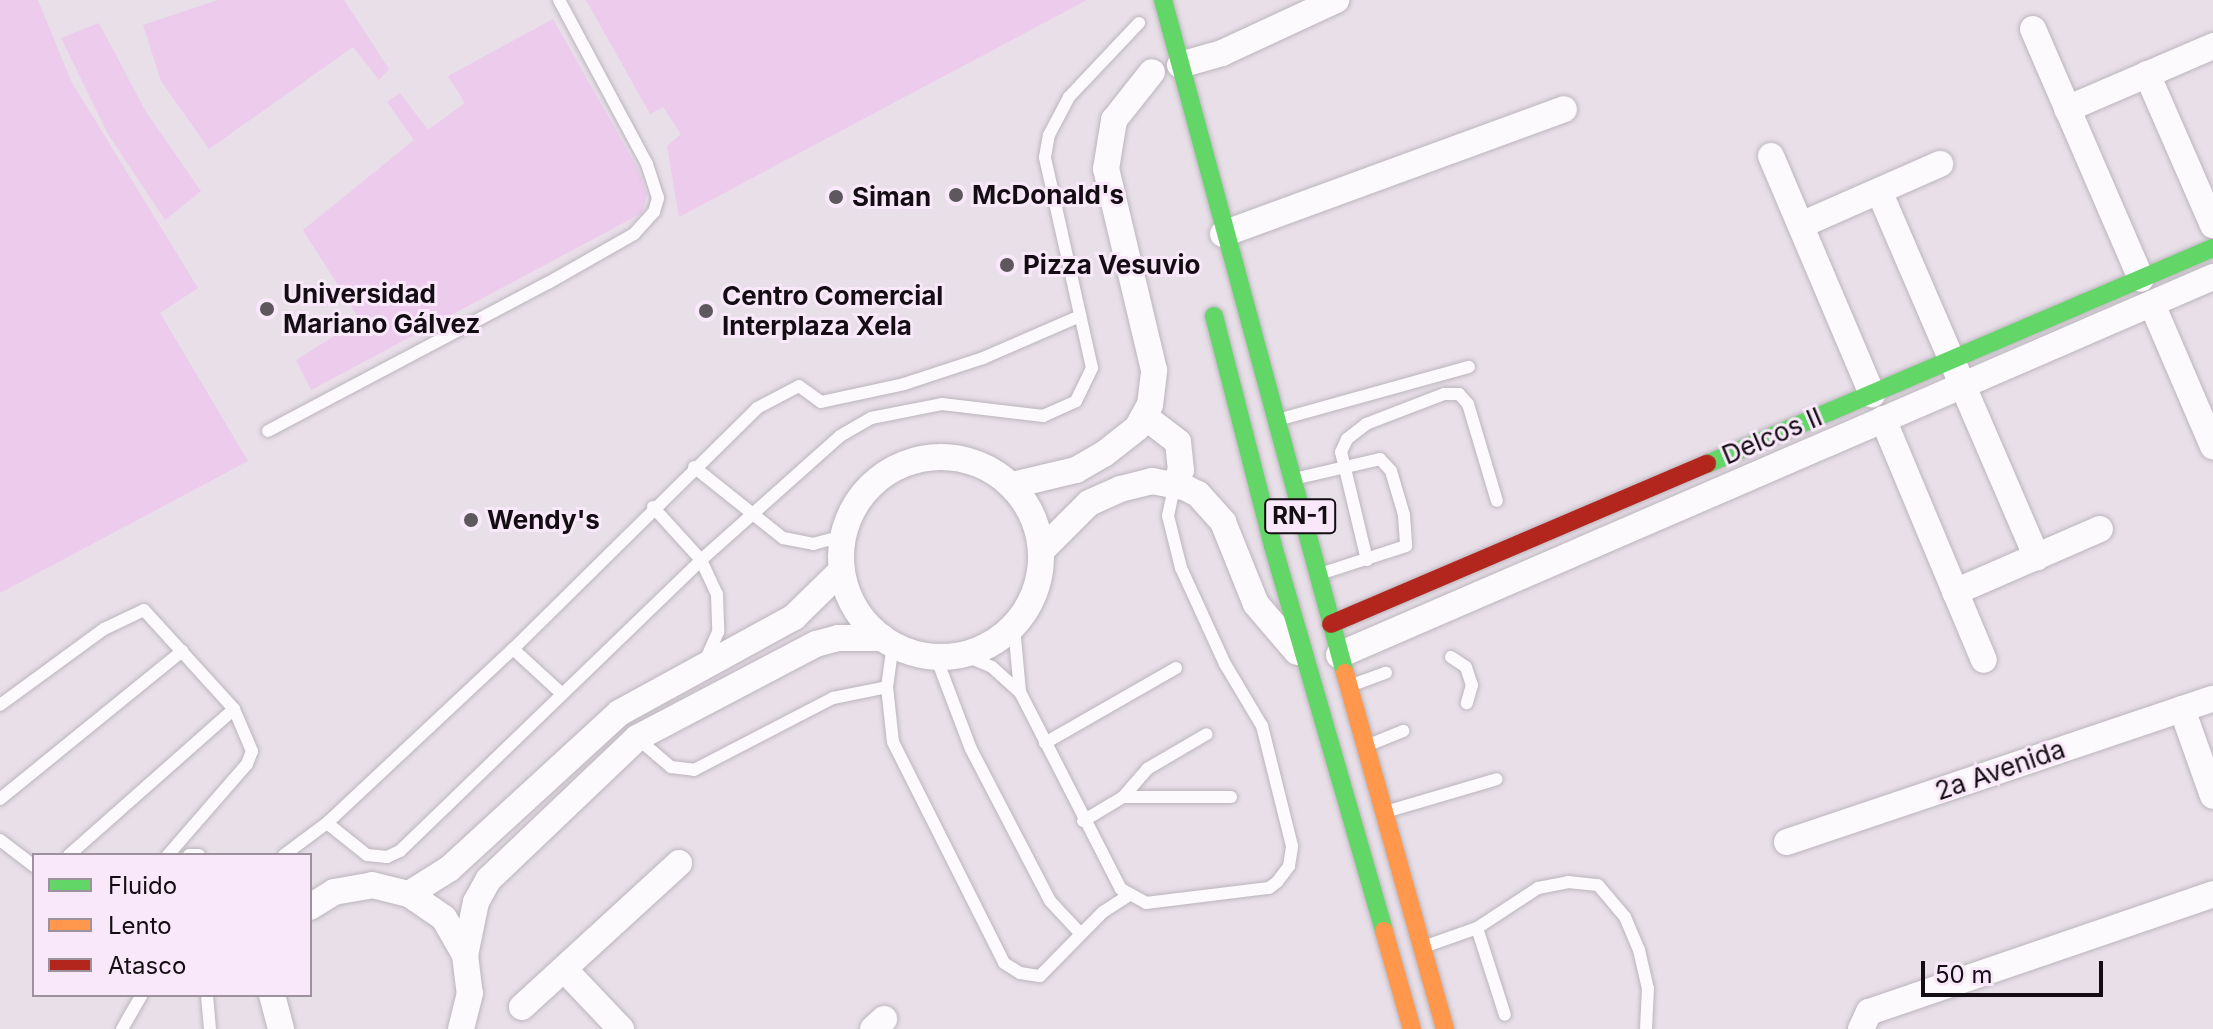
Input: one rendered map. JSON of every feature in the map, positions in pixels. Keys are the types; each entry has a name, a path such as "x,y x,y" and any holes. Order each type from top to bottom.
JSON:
{"main road":[{"path":"1133,0 1160,103"},
{"name":"RN-1","path":"1163,0 1316,575 1445,1029"},
{"name":"Delcos II","path":"1331,624 2213,248"},
{"name":"RN-1","path":"1211,302 1307,663 1412,1029"}],"street":[{"path":"1180,65 1222,53 1336,0"},
{"path":"2033,29 2141,279"},
{"path":"2067,109 2213,46"},
{"path":"1013,485 1076,470 1137,428 1154,389 1154,370 1106,169 1114,120 1152,72"},
{"path":"2147,74 2213,225"},
{"path":"1223,234 1564,109"},
{"path":"1771,156 1872,394"},
{"path":"1801,225 1940,164"},
{"path":"1879,191 2037,557"},
{"name":"Delcos II","path":"1339,655 2213,277"},
{"path":"2152,304 2213,446"},
{"path":"1144,416 1178,442 1181,470 1175,484"},
{"path":"1883,419 1984,660"},
{"path":"461,1029 470,993 465,955 476,902 489,879 637,738 816,644 838,638 888,641 936,657 964,655 991,644 1014,627 1037,591 1042,550 1033,515 1013,485 983,464 948,455 912,459 880,475 856,502 842,536 841,571 863,620 888,641"},
{"path":"1042,550 1089,503 1136,483 1175,484 1212,506 1256,604 1307,663"},
{"path":"1955,592 2100,529"},
{"path":"409,894 460,859 619,713 794,617 841,571"},
{"name":"2a Avenida","path":"1787,842 2213,699"},
{"path":"2182,709 2213,796"},
{"path":"522,1007 679,863"},
{"path":"312,906 334,892 372,885 409,894 444,918 465,955"},
{"path":"1861,1029 1869,1012 2213,894"},
{"path":"564,969 621,1029"}],"lane":[{"path":"268,431 548,283 634,234 654,212 655,181 559,0"},
{"path":"327,823 367,855 394,855 560,692 701,560 840,436 871,418 942,404 1043,416 1066,409 1084,392 1092,368 1046,178 1049,135 1069,97 1139,23"},
{"path":"287,853 327,823 513,649 653,507 757,408 799,386 821,402 904,384 983,358 1080,316"},
{"path":"1274,421 1469,367"},
{"path":"1367,560 1341,467 1341,452 1357,429 1444,394 1459,394 1468,404 1497,501"},
{"path":"1290,480 1380,459 1391,471 1404,515 1406,546 1316,575"},
{"path":"694,467 769,531 798,542 842,536"},
{"path":"1014,627 1020,692 1115,882 1129,895 1146,903 1269,888 1284,875 1291,856 1262,726 1198,610 1170,538 1169,497 1175,484"},
{"path":"653,507 701,560 711,576 720,613 718,632 702,666"},
{"path":"0,705 104,629 144,610 234,709 250,739 247,764 170,853"},
{"path":"888,641 887,687 893,742 1004,963 1020,973 1040,976 1080,933 1129,895"},
{"path":"513,649 560,692"},
{"path":"0,799 182,651"},
{"path":"964,655 992,667 1020,692"},
{"path":"936,657 971,749 1050,901 1080,933"},
{"path":"1451,657 1466,667 1472,685 1467,703"},
{"path":"1045,743 1176,668"},
{"path":"1348,687 1386,673"},
{"path":"637,738 671,767 694,770 833,698 887,687"},
{"path":"71,853 234,709"},
{"path":"1365,746 1404,731"},
{"path":"1083,821 1123,797 1147,769 1207,734"},
{"path":"1385,812 1497,779"},
{"path":"1123,797 1231,797"},
{"path":"0,840 32,864"},
{"path":"1422,946 1449,942 1477,928 1538,888 1568,882 1598,885 1625,917 1639,950 1648,988 1646,1029"},
{"path":"1477,928 1505,1015"},
{"path":"122,1029 141,997"},
{"path":"207,997 210,1029"}],"shaded area":[{"path":"0,0 38,0 71,81 198,288 160,313 248,461 0,593"},
{"path":"218,0 344,0 389,69 379,80 353,47 209,149 161,81 143,25"},
{"path":"586,0 1087,0 679,217 667,146 681,134 663,107 650,114"},
{"path":"553,19 638,169 647,194 642,213 311,390 296,360 360,320 303,230 414,140 387,102 400,93 428,130 465,103 448,76"},
{"path":"99,23 146,112 201,191 165,220 108,134 61,38"}],"traffic: fast":[{"path":"1163,0 1345,673"},
{"path":"1707,464 2213,248"},
{"path":"1214,316 1273,546 1384,931"}],"traffic: slow":[{"path":"1345,673 1445,1029"},
{"path":"1384,931 1412,1029"}],"traffic: jam":[{"path":"1331,624 1707,464"}],"place":[{"name":"McDonald's","path":"956,195"},
{"name":"Siman","path":"836,197"},
{"name":"Pizza Vesuvio","path":"1007,265"},
{"name":"Universidad Mariano Gálvez","path":"267,309"},
{"name":"Centro Comercial Interplaza Xela","path":"706,311"},
{"name":"Wendy's","path":"471,520"}]}
